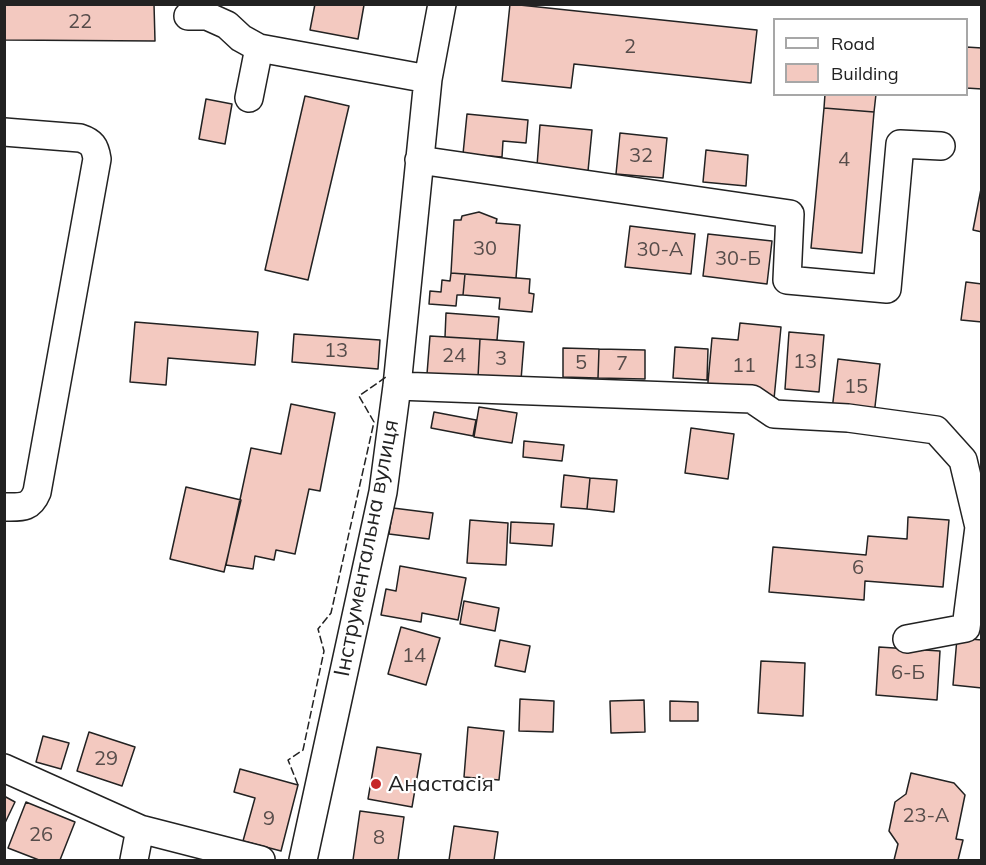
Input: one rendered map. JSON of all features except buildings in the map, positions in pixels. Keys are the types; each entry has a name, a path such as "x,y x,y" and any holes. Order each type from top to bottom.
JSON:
{"street":[{"name":"Інструментальна вулиця","path":"303,861 383,492 397,386 428,79 442,4"},
{"path":"188,16 207,16 227,25 241,38 259,48 428,79"},
{"path":"249,98 259,48"},
{"path":"4,132 80,138 90,141 96,149 97,159 37,492 34,500 27,505 4,507"},
{"path":"419,160 790,214 787,280 887,289 900,144 941,146"},
{"path":"397,386 752,399 774,414 848,418 936,430 963,460 979,527 966,628 907,639"},
{"path":"4,768 140,830 261,861"},
{"path":"134,861 140,830"}],"fence":[{"path":"298,785 288,760 303,750 324,651 318,629 331,613 374,422 359,396 386,377"}],"place":[{"name":"Анастасія","path":"376,784"}]}
